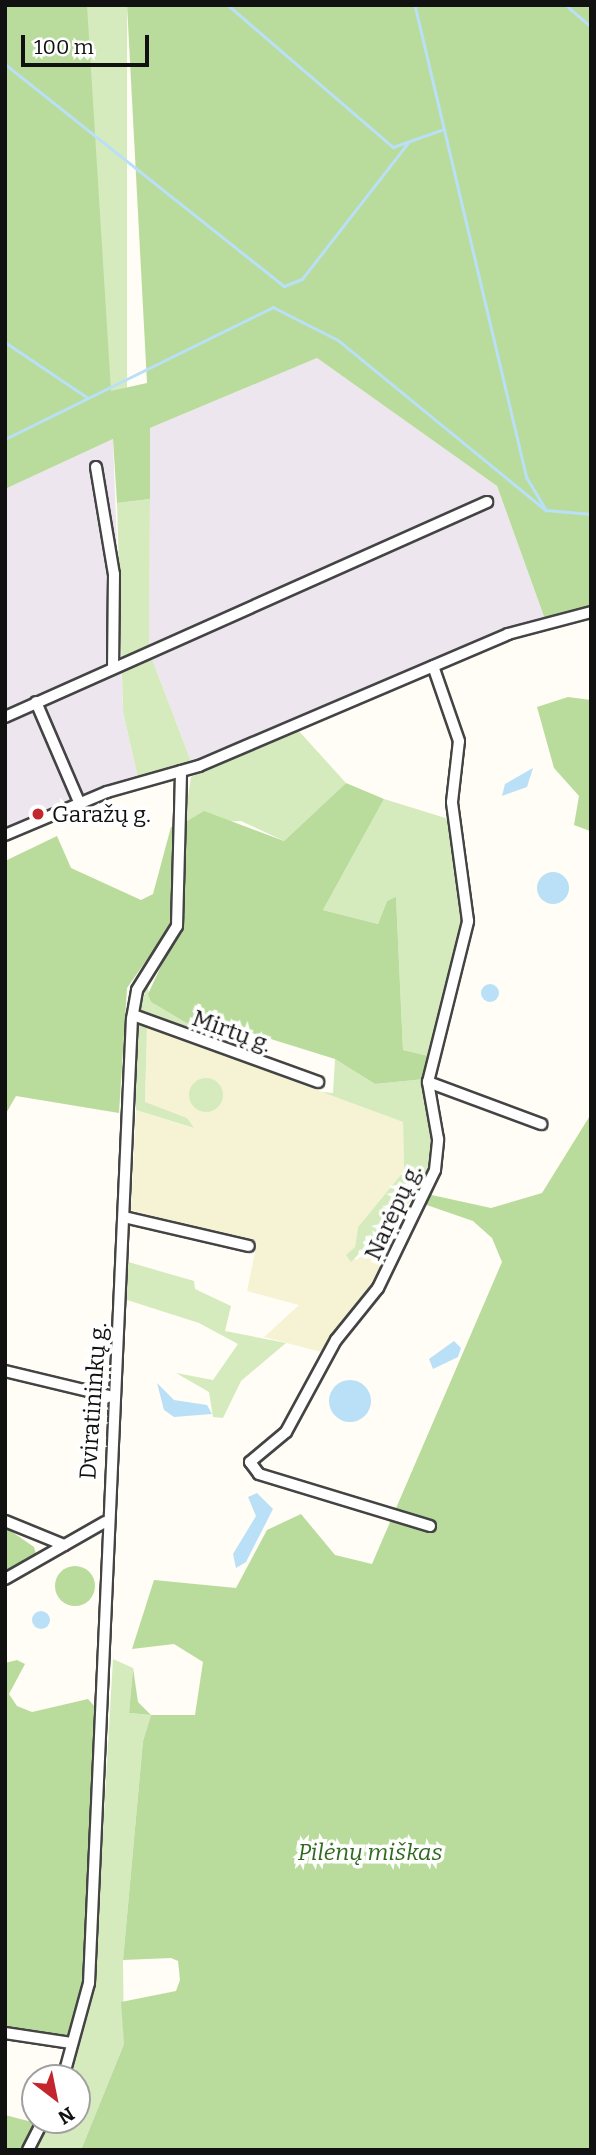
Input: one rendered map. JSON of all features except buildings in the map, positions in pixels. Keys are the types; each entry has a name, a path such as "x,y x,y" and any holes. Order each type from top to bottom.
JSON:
{"street":[{"path":"96,467 114,574 113,665"},
{"path":"5,717 113,665 487,502"},
{"path":"5,835 79,802 181,771 509,634 591,612"},
{"name":"Narėpų g.","path":"430,1526 258,1474 250,1462 286,1432 336,1340 382,1282 427,1187 438,1153 428,1082 468,921 453,802 459,741 433,666"},
{"path":"36,702 79,802"},
{"name":"Dviratininkų g.","path":"66,2064 89,1983 109,1598 105,1522 124,1217 133,1015 137,990 177,926 181,771"},
{"name":"Mirtų g.","path":"133,1015 318,1082"},
{"path":"428,1082 541,1124"},
{"path":"124,1217 249,1246"},
{"path":"5,1371 113,1397"},
{"path":"5,1521 64,1545"},
{"path":"5,1579 105,1522"},
{"path":"5,2033 71,2043"},
{"path":"28,2150 36,2134"}],"shaded area":[{"path":"317,358 497,486 546,622 508,628 192,764 149,651 150,428"},
{"path":"113,439 123,712 138,778 5,830 5,489"},
{"path":"147,1026 403,1122 404,1171 358,1227 355,1247 347,1255 357,1260 404,1212 377,1279 321,1352 264,1337 299,1305 247,1291 257,1243 131,1210 136,1110 193,1128 187,1118 145,1103"}],"green space":[{"path":"5,5 87,5 111,391 147,383 127,5 591,5 591,608 546,622 497,486 317,358 150,428 150,499 117,503 113,439 5,489"},
{"path":"87,5 127,5 127,392 87,392"},
{"path":"150,499 149,651 192,764 138,778 123,712 117,503"},
{"path":"568,697 591,700 590,831 574,825 579,796 554,768 537,707"},
{"path":"297,729 346,783 284,841 241,821 184,823 191,777"},
{"path":"346,783 384,799 323,910 378,924 387,901 396,897 403,1050 433,1057 425,1079 375,1084 335,1059 223,1024 215,1040 151,1002 148,994 185,915 184,823 204,811 284,841"},
{"path":"384,799 452,820 465,903 463,932 433,1057 403,1050 396,898 387,901 378,924 323,910"},
{"path":"179,826 175,919 127,988 119,1113 16,1096 5,1115 5,861 57,836 71,868 141,900 153,894 171,827"},
{"path":"147,985 151,1002 215,1040 215,1051 147,1027 145,1102 187,1118 194,1128 136,1110 135,1027"},
{"path":"335,1059 375,1084 425,1079 433,1144 423,1188 351,1262 346,1255 355,1247 358,1227 404,1171 403,1122 322,1092 333,1093"},
{"path":"206,1078 218,1083 223,1095 218,1107 206,1112 194,1107 189,1095 194,1083"},
{"name":"Pilėnų miškas","path":"591,1114 591,2150 81,2150 87,2134 91,2134 91,2125 124,2044 121,2002 176,1991 180,1980 178,1961 171,1958 123,1960 143,1741 151,1715 195,1715 203,1662 174,1644 132,1649 154,1580 236,1588 267,1530 301,1514 335,1555 372,1564 502,1262 492,1238 473,1221 421,1203 427,1194 491,1208 542,1193"},
{"path":"125,1261 194,1281 195,1289 231,1306 225,1331 286,1343 241,1381 223,1418 213,1417 209,1392 176,1373 213,1380 238,1344 199,1323 124,1299"},
{"path":"5,1527 34,1547 37,1558 5,1576"},
{"path":"75,1566 89,1572 95,1586 89,1600 75,1606 61,1600 55,1586 61,1572"},
{"path":"113,1659 133,1668 129,1713 151,1715 143,1741 123,1960 124,2044 91,2125 91,2064 69,2064 94,1985"},
{"path":"17,1660 25,1664 9,1694 17,1706 32,1712 88,1699 103,1716 89,1983 71,2043 5,2033 5,1663"},
{"path":"133,1668 138,1702 151,1715 129,1713"},
{"path":"5,2115 21,2119 21,2134 31,2134 24,2150 5,2150"},
{"path":"40,2134 87,2134 81,2150 32,2150"}],"water":[{"path":"533,768 527,787 502,796 505,784"},
{"path":"553,872 565,876 569,888 565,900 553,904 541,900 537,888 541,876"},
{"path":"490,984 496,987 499,993 496,999 490,1002 484,999 481,993 484,987"},
{"path":"454,1341 461,1348 458,1357 433,1369 429,1359"},
{"path":"350,1380 365,1386 371,1401 365,1416 350,1422 335,1416 329,1401 335,1386"},
{"path":"157,1383 174,1400 207,1405 212,1414 174,1417 164,1410"},
{"path":"257,1493 273,1509 246,1562 236,1568 233,1554 256,1516 248,1497"},
{"path":"41,1611 47,1614 50,1620 47,1626 41,1629 35,1626 32,1620 35,1614"}],"waterway":[{"path":"228,5 393,147 444,129"},
{"path":"415,5 527,478 546,510 591,514"},
{"path":"566,5 591,27"},
{"path":"5,64 284,286 302,279 407,144"},
{"path":"5,439 273,307 338,340 546,510"},
{"path":"5,342 87,397"}],"place":[{"name":"Garažų g.","path":"38,814"}]}
